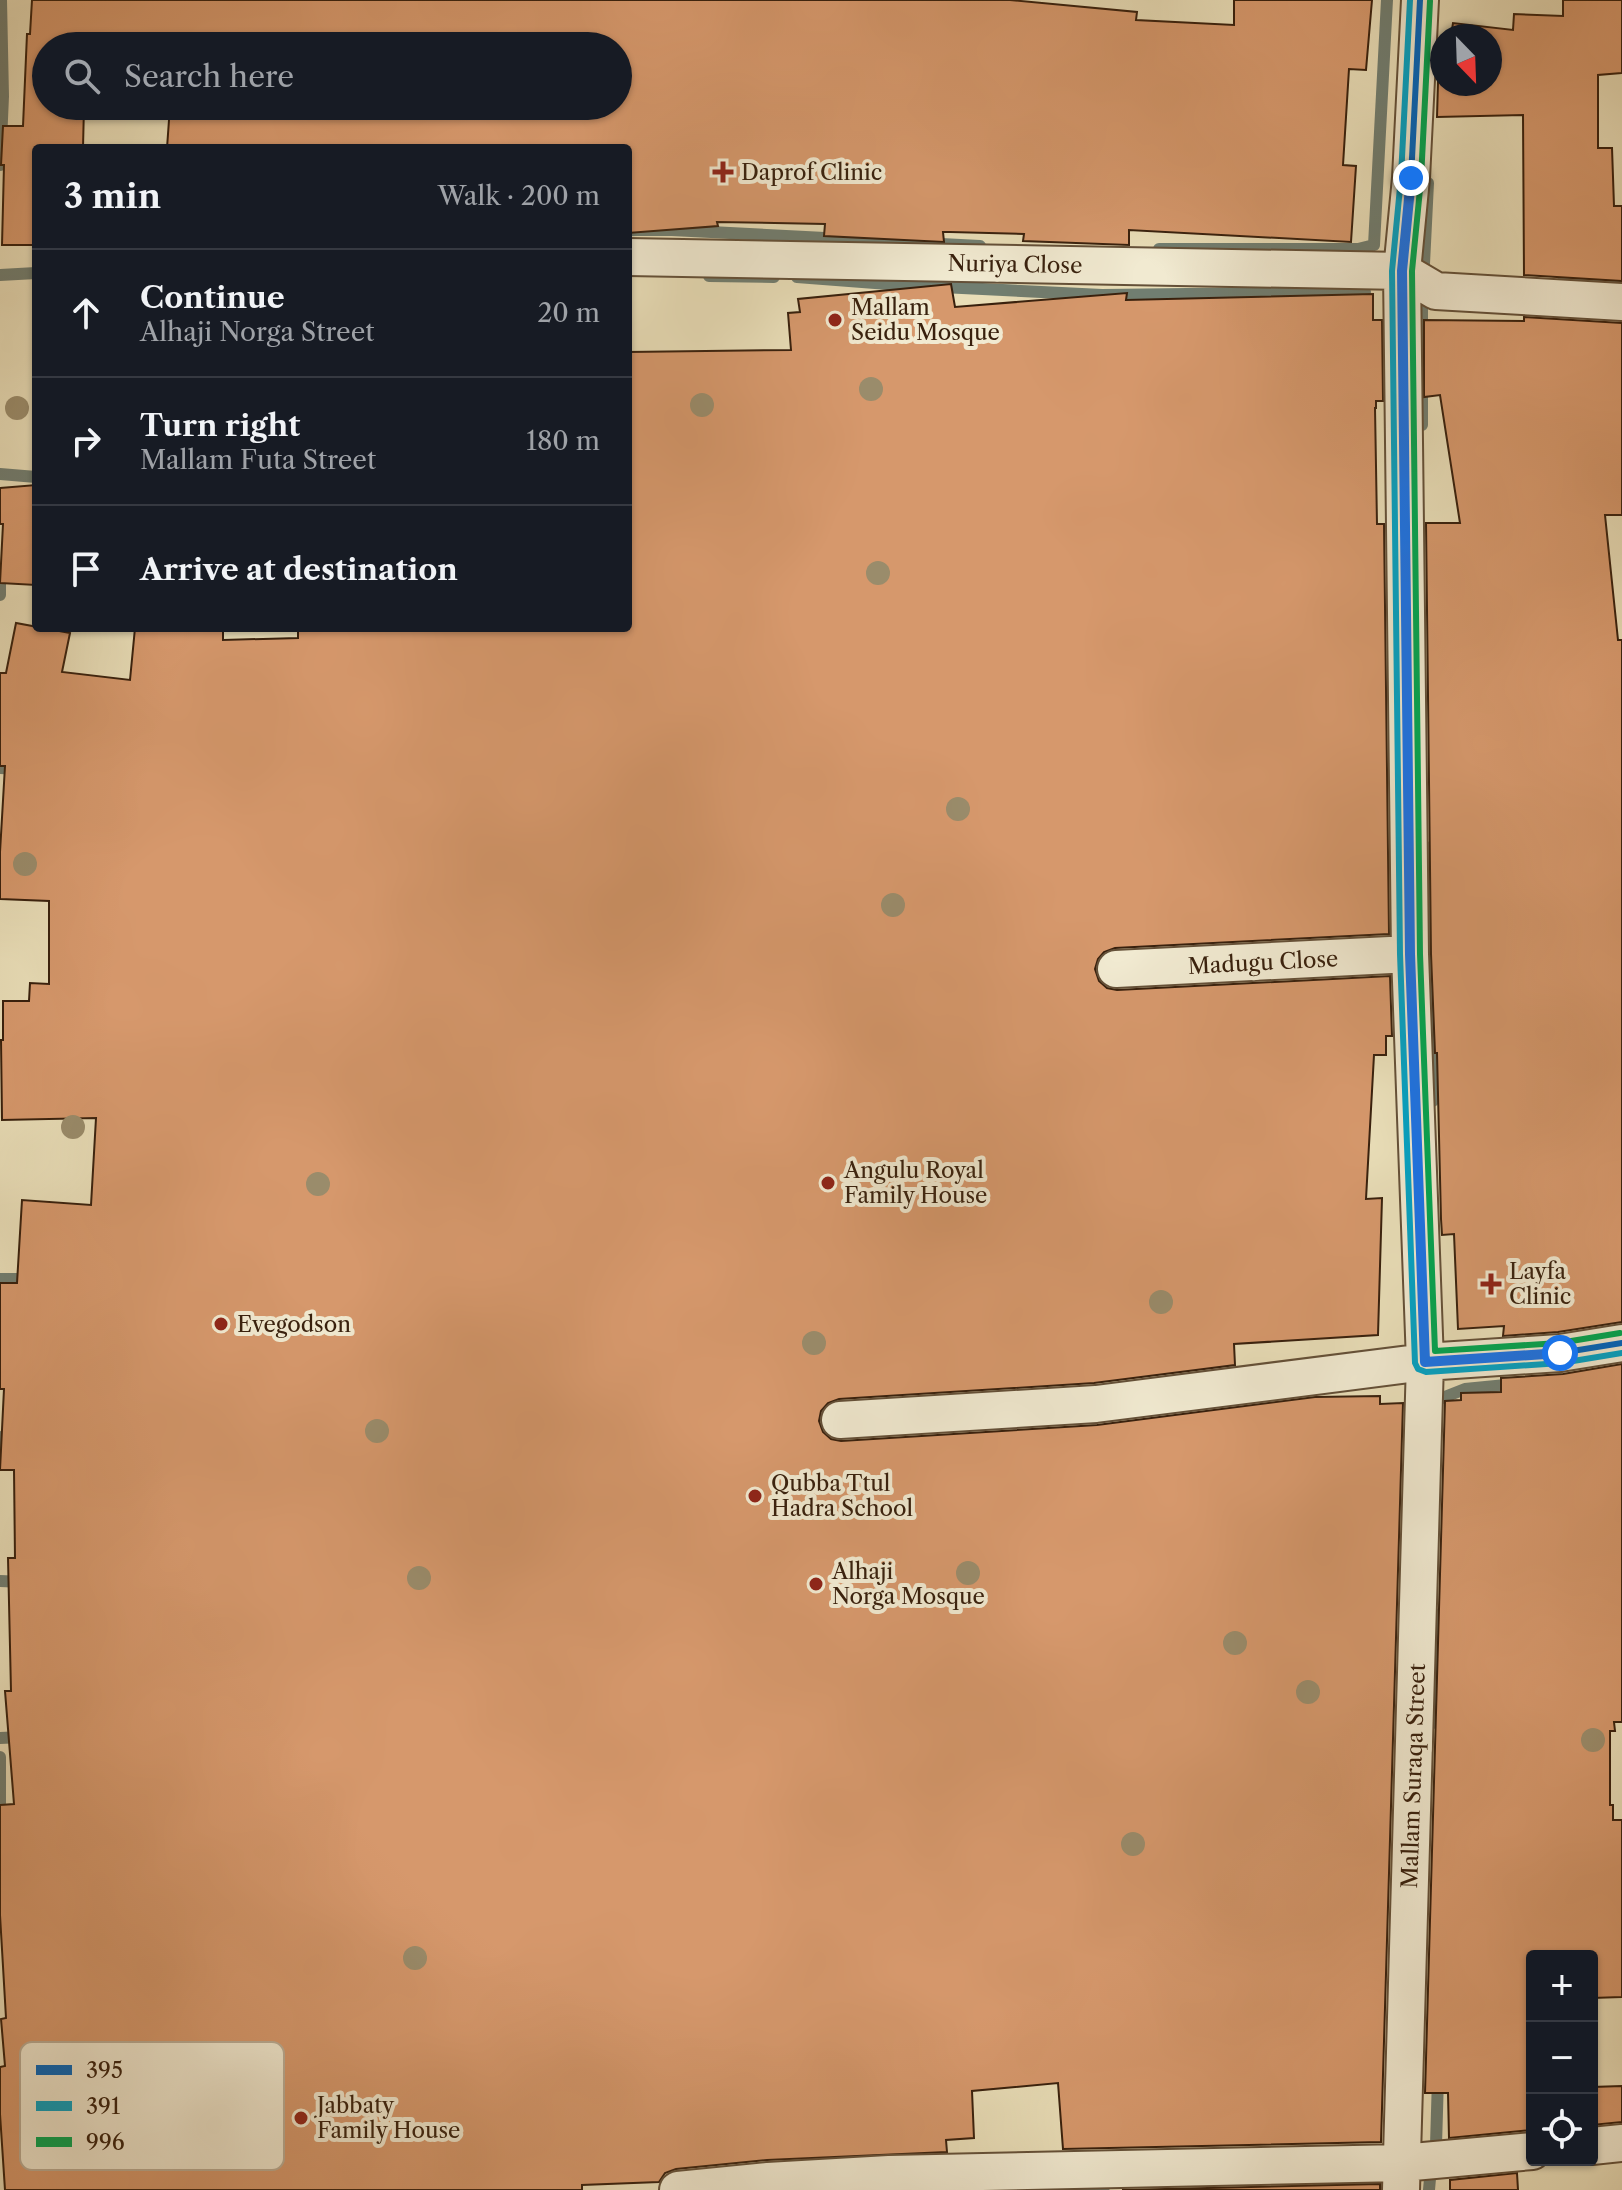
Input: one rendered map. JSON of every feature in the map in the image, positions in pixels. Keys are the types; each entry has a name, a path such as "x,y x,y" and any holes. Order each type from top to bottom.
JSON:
{"street":[{"name":"Mallam Suraqa Street","path":"1402,2176 1425,1362 1410,954 1402,271 1411,178 1420,0"},
{"name":"Nuriya Close","path":"632,257 1402,271"},
{"path":"1402,271 1436,291 1622,302"},
{"name":"Madugu Close","path":"1116,969 1410,954"},
{"path":"840,1420 1096,1404 1425,1362 1560,1353 1622,1343"},
{"path":"1598,2145 1622,2143"},
{"path":"678,2190 889,2174 1402,2176 1526,2152"}],"building":[{"path":"32,0 1010,0 1137,12 1136,20 1234,25 1234,0 1372,0 1366,70 1349,69 1343,165 1356,166 1351,242 1129,230 1129,245 1023,241 1024,234 950,232 943,232 944,242 824,236 825,224 717,222 718,226 632,233 632,144 167,144 169,120 632,120 632,32 32,32 32,120 84,120 83,144 32,144 32,245 2,245 3,126 23,126 27,34 30,34"},
{"path":"1563,0 1622,0 1622,73 1598,75 1598,148 1612,148 1614,206 1622,206 1622,281 1524,275 1523,115 1437,117 1438,96 1502,96 1502,29 1513,30 1514,14 1563,16"},
{"path":"951,284 955,307 1127,293 1126,300 1373,294 1373,320 1382,320 1383,401 1376,401 1375,408 1377,524 1384,524 1389,934 1115,948 1104,952 1095,969 1099,981 1107,988 1117,990 1390,976 1392,1036 1386,1036 1386,1055 1374,1055 1366,1199 1382,1198 1378,1335 1234,1344 1235,1365 1094,1383 839,1399 828,1403 821,1411 819,1421 823,1432 831,1439 841,1441 1097,1425 1315,1397 1380,1396 1380,1404 1403,1403 1381,2142 1063,2149 1058,2083 972,2091 974,2138 946,2140 947,2152 767,2160 676,2169 665,2173 659,2182 582,2185 582,2190 5,2190 0,2114 0,2067 5,2066 1,2019 6,2018 0,1915 0,1805 14,1804 5,1691 11,1691 8,1558 15,1558 14,1470 0,1470 4,1389 0,1389 0,1283 17,1283 22,1200 91,1205 96,1118 2,1120 3,1001 29,1001 30,983 49,984 49,901 0,899 5,766 0,766 0,673 6,673 16,623 32,626 32,632 70,633 62,672 130,680 135,632 223,632 223,640 298,638 298,632 632,632 632,352 791,350 788,313 800,312 798,299"},
{"path":"1524,317 1622,323 1622,515 1605,515 1618,640 1622,640 1622,1322 1558,1332 1503,1336 1504,1326 1458,1329 1454,1234 1442,1235 1431,954 1426,523 1460,523 1440,395 1424,397 1424,320 1524,321"},
{"path":"32,485 32,585 0,583 3,524 0,524 0,488"},
{"path":"1622,1364 1622,1722 1614,1722 1615,1731 1610,1731 1610,1805 1613,1805 1613,1820 1622,1820 1622,1997 1598,1998 1598,1950 1526,1950 1526,2131 1449,2138 1448,2093 1425,2093 1445,1401 1461,1400 1461,1393 1501,1392 1501,1378 1563,1374"},
{"path":"1622,2086 1622,2122 1598,2124 1598,2087"},
{"path":"1517,2173 1518,2190 1450,2190 1450,2180"},
{"path":"1380,2184 1380,2190 1122,2190"}],"waterway":[{"path":"0,165 3,96 1,0"},
{"path":"1159,249 1358,249 1374,245 1387,0"},
{"path":"1422,425 1422,304 1428,183"},
{"path":"632,230 980,246"},
{"path":"0,275 32,273"},
{"path":"709,276 774,277"},
{"path":"797,277 1102,295 1365,292"},
{"path":"1563,281 1622,281"},
{"path":"0,474 32,477"},
{"path":"0,578 0,595"},
{"path":"0,768 21,769"},
{"path":"1426,847 1433,1101"},
{"path":"0,1279 22,1279 31,1275"},
{"path":"1436,1408 1437,1400 1465,1389 1516,1384"},
{"path":"0,1437 0,1463"},
{"path":"0,1581 24,1582"},
{"path":"1435,1614 1436,1723"},
{"path":"0,1738 23,1737"},
{"path":"0,1757 0,1803"},
{"path":"1429,2190 1436,2145 1438,2078"},
{"path":"1318,2182 1379,2184 1379,2190"},
{"path":"1035,2190 1104,2187"}],"transit line":[{"name":"391","path":"1410,0 1401,177 1392,271 1400,954 1415,1363 1418,1369 1426,1372 1561,1363 1622,1353"},
{"name":"395","path":"1420,0 1411,178 1402,271 1410,954 1425,1362 1560,1353 1622,1343"},
{"name":"996","path":"1430,1 1421,179 1412,271 1420,954 1435,1351 1559,1343 1620,1333"}],"place":[{"name":"Daprof Clinic","path":"723,172"},
{"name":"Mallam Seidu Mosque","path":"835,320"},
{"name":"Angulu Royal Family House","path":"828,1183"},
{"name":"Layfa Clinic","path":"1491,1284"},
{"name":"Evegodson","path":"221,1324"},
{"name":"Qubba Ttul Hadra School","path":"755,1496"},
{"name":"Alhaji Norga Mosque","path":"816,1584"},
{"name":"Jabbaty Family House","path":"301,2118"}],"route":[{"path":"1411,178 1402,271 1410,954 1425,1362 1560,1353"}]}
